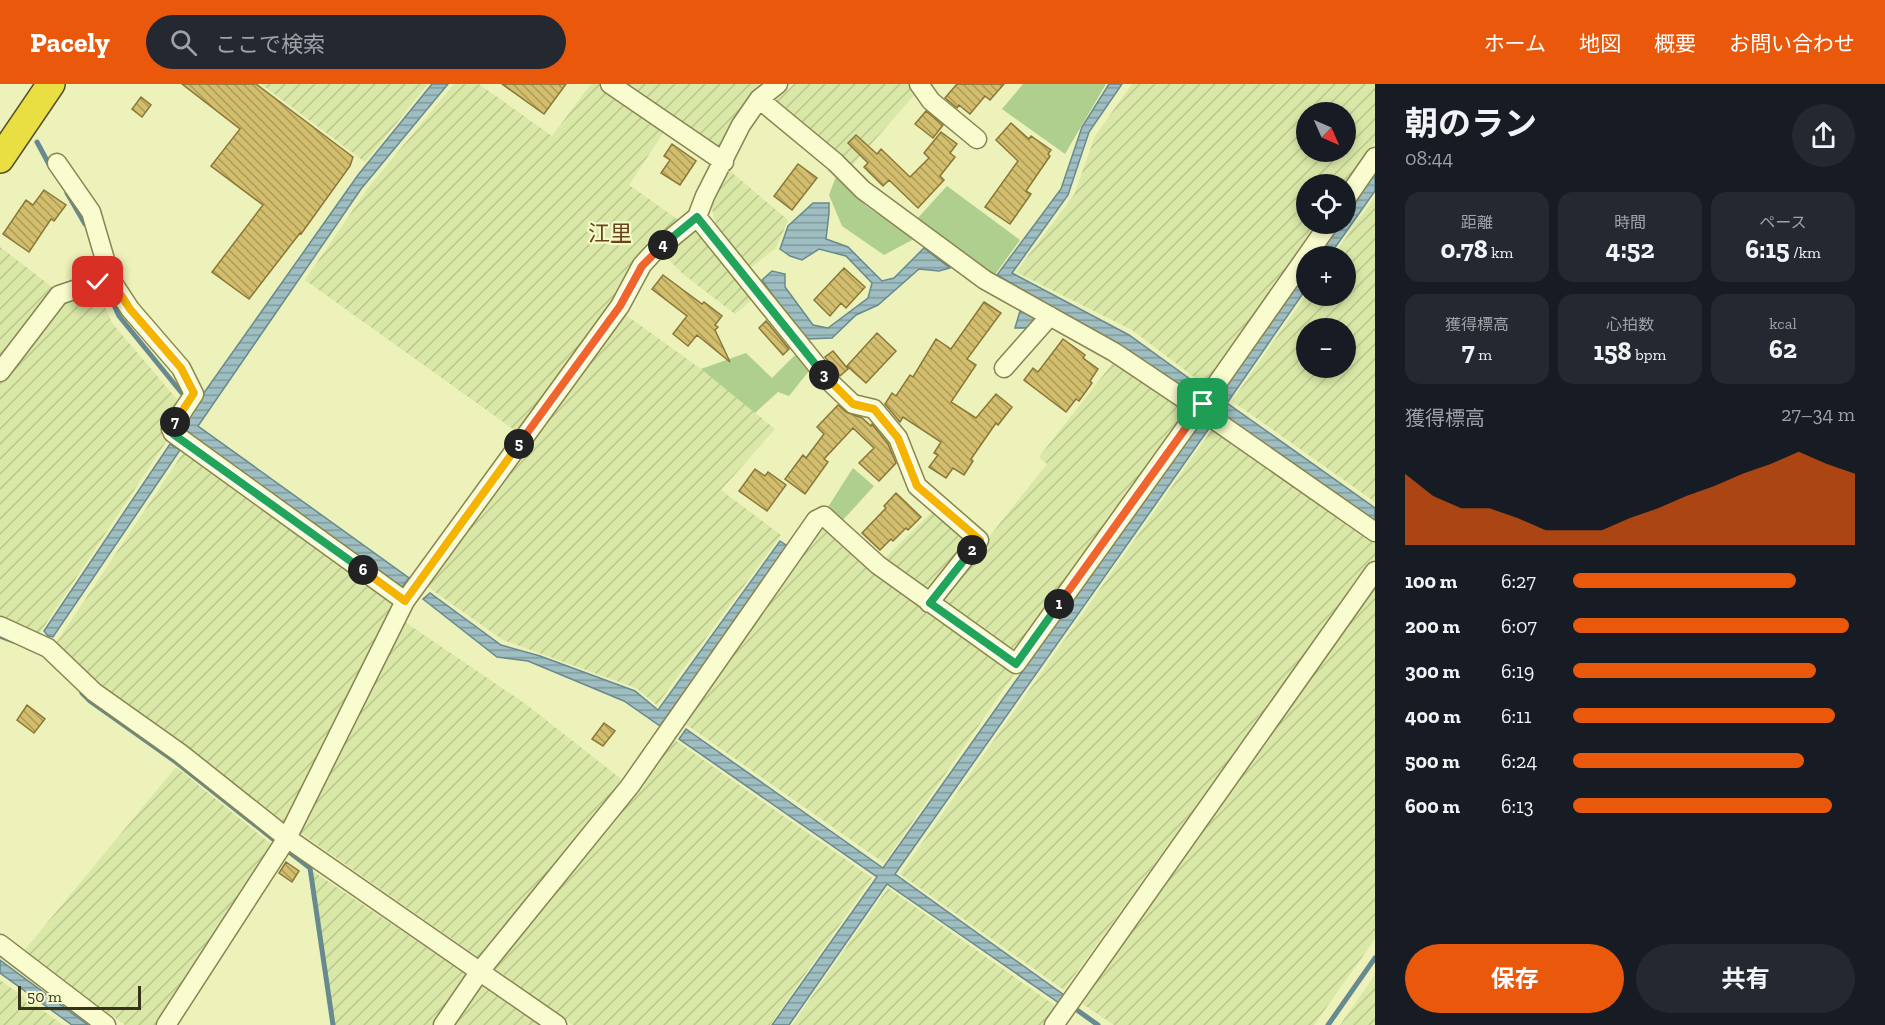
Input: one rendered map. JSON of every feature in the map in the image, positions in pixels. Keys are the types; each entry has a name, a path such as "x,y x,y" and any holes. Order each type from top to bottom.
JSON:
{"highway":[{"path":"0,126 28,84"},
{"path":"0,159 51,84"}],"street":[{"path":"610,84 724,162"},
{"path":"166,1025 287,838 412,592 620,306 642,266 653,253 697,217 705,196 741,125 759,99 778,84"},
{"path":"919,84 931,101 977,139"},
{"path":"759,99 835,162 863,190 985,280 1204,402 1375,532"},
{"path":"1356,185 1375,157"},
{"path":"57,163 91,212 105,281 181,368 190,399 171,429 173,434 412,592"},
{"path":"697,217 831,383 853,404 874,409 898,438 917,486 980,540 930,603"},
{"path":"443,1025 480,971 630,786 816,520 825,516 878,564 1016,664 1322,234"},
{"path":"0,372 59,295 105,281"},
{"path":"1004,368 1050,316"},
{"path":"1063,1011 1375,571"},
{"path":"0,626 48,648 94,692 180,753 287,838 557,1025"},
{"path":"0,944 106,1025"}],"green space":[{"path":"261,84 428,84 365,162"},
{"path":"454,84 479,84 552,136 591,84 600,84 665,130 629,185 680,221 636,256 611,303 520,434 305,280 368,188"},
{"path":"623,84 767,84 744,103 719,151"},
{"path":"794,84 908,84 917,92 851,167 772,103"},
{"path":"1023,84 1106,84 1065,154 1002,109"},
{"path":"1132,84 1375,84 1375,142 1352,174 1296,174 1296,234 1311,234 1303,246 1296,246 1296,256 1206,386 1132,330 1016,272 1074,195 1095,136"},
{"path":"729,170 788,220 776,248 749,269 755,297 735,314 683,274 665,256 698,229 718,233 711,205"},
{"path":"837,174 866,206 914,239 884,255 842,226 829,195"},
{"path":"947,186 1020,240 994,276 916,220"},
{"path":"1375,197 1375,502 1232,401 1298,306 1356,306 1356,246 1340,246 1349,234 1356,234 1356,224"},
{"path":"0,247 56,290 0,360"},
{"path":"97,289 112,323 181,404 162,432 168,439 39,634 0,619 0,383 66,297"},
{"path":"623,313 701,369 775,429 721,490 781,535 657,705 636,688 503,640 428,587"},
{"path":"746,353 772,378 797,353 809,371 789,396 778,392 755,413 701,369"},
{"path":"1116,359 1188,411 1016,653 939,600 1047,464 1039,457"},
{"path":"1213,428 1375,542 1375,557 1064,990 900,874"},
{"path":"185,450 395,601 283,824 99,687 56,643"},
{"path":"853,468 874,486 843,520 828,507"},
{"path":"934,510 968,541 927,592 884,559"},
{"path":"827,527 873,569 1015,673 884,863 684,723 819,529"},
{"path":"1375,582 1375,939 1314,1025 1114,1025 1080,1002"},
{"path":"405,622 527,705 625,782 482,960 299,832"},
{"path":"672,738 872,878 770,1025 573,1025 492,967"},
{"path":"176,767 271,844 155,1025 125,1025 23,952"},
{"path":"308,868 469,976 437,1025 332,1025"},
{"path":"888,888 1057,1007 1046,1025 792,1025"},
{"path":"1375,975 1375,1025 1340,1025"},
{"path":"0,980 63,1025 0,1025"},
{"path":"483,982 543,1025 452,1025"}],"water":[{"path":"432,84 448,84 361,189 198,426 409,578 402,587 184,431 182,424 358,175"},
{"path":"1109,84 1122,84 1089,132 1068,195 1012,273 1129,335 1201,387 1195,397 1121,347 997,275 1061,189 1082,127"},
{"path":"1375,170 1375,191 1356,218 1356,198"},
{"path":"813,203 829,203 826,239 848,247 882,281 894,278 924,248 950,268 939,271 919,269 878,305 856,315 832,338 807,339 790,320 762,280 772,271 785,274 785,287 813,325 828,328 868,298 872,283 846,256 819,249 802,260 780,249 788,226"},
{"path":"1330,234 1345,234 1336,246 1321,246"},
{"path":"1296,281 1296,303 1227,403 1375,508 1375,524 1209,406"},
{"path":"1020,311 1034,316 1033,328 1015,328"},
{"path":"1200,421 1210,427 895,874 1064,995 1059,1003 887,884 789,1025 772,1025 877,877 679,739 686,729 883,868"},
{"path":"170,444 180,450 53,637 48,636 44,631"},
{"path":"780,541 789,547 660,726 624,701 528,661 497,657 423,599 430,593 501,645 540,656 635,691 658,710"},
{"path":"0,960 88,1025 72,1025 0,973"}],"building":[{"path":"182,84 256,84 353,157 350,166 301,234 249,299 212,272 263,205 211,166 240,129"},
{"path":"502,84 566,84 544,114"},
{"path":"957,84 1004,84 990,100 985,96 970,114 959,105 957,108 945,98"},
{"path":"141,97 151,105 142,117 132,109"},
{"path":"926,111 943,125 933,138 915,124"},
{"path":"1011,123 1029,139 1031,136 1051,150 1048,154 1050,156 1026,191 1031,194 1010,224 985,207 1018,161 996,140"},
{"path":"941,132 957,144 950,153 955,157 940,176 944,180 918,208 889,180 883,186 864,167 868,163 848,143 856,135 877,154 881,149 910,177 929,158 924,153"},
{"path":"672,144 696,161 680,185 661,173 670,160 664,156"},
{"path":"798,164 817,178 792,210 774,196"},
{"path":"44,190 66,205 54,221 51,219 29,252 3,234 26,200 33,205"},
{"path":"844,268 865,287 846,308 841,303 830,316 814,300"},
{"path":"663,275 722,316 715,325 718,327 715,330 730,362 697,335 688,346 673,334 687,316 652,289"},
{"path":"984,302 1001,313 967,359 976,365 951,402 976,418 996,394 1012,407 998,425 996,423 971,459 973,461 964,475 953,468 946,478 929,467 938,455 934,453 941,442 903,417 900,422 885,404 892,393 896,396 910,375 913,377 936,339 951,349"},
{"path":"766,321 789,349 783,355 759,328"},
{"path":"877,333 896,351 866,383 847,366"},
{"path":"1063,339 1085,355 1083,358 1098,369 1090,381 1092,383 1079,401 1076,399 1066,412 1024,380 1033,368 1038,372"},
{"path":"833,351 848,369 840,376 825,357"},
{"path":"838,405 846,412 862,418 871,426 872,424 888,444 896,463 879,481 859,463 874,448 853,428 824,459 828,462 805,494 785,479 803,455 806,458 824,434 817,427"},
{"path":"755,469 765,476 768,472 786,485 767,511 739,491"},
{"path":"896,493 921,517 908,530 906,528 880,550 862,533 886,508 884,506"},
{"path":"27,705 45,719 34,733 17,720"},
{"path":"604,723 615,731 603,746 592,739"},
{"path":"286,862 299,871 292,882 279,873"}],"waterway":[{"path":"37,142 51,168"},
{"path":"67,193 85,224"},
{"path":"106,287 119,316 187,397"},
{"path":"0,636 13,641"},
{"path":"82,693 176,762 273,839"},
{"path":"288,851 310,868 333,1025"},
{"path":"1328,1025 1375,958"},
{"path":"1070,1005 1098,1025"}],"district":[{"name":"江里","path":"610,233"}],"route":[{"path":"98,282 111,280 130,309 181,368 194,393 171,429 173,434 405,601 620,306 642,266 653,253 697,217 831,383 853,404 874,409 898,438 917,486 980,540 930,603 1016,664 1203,404"}]}
